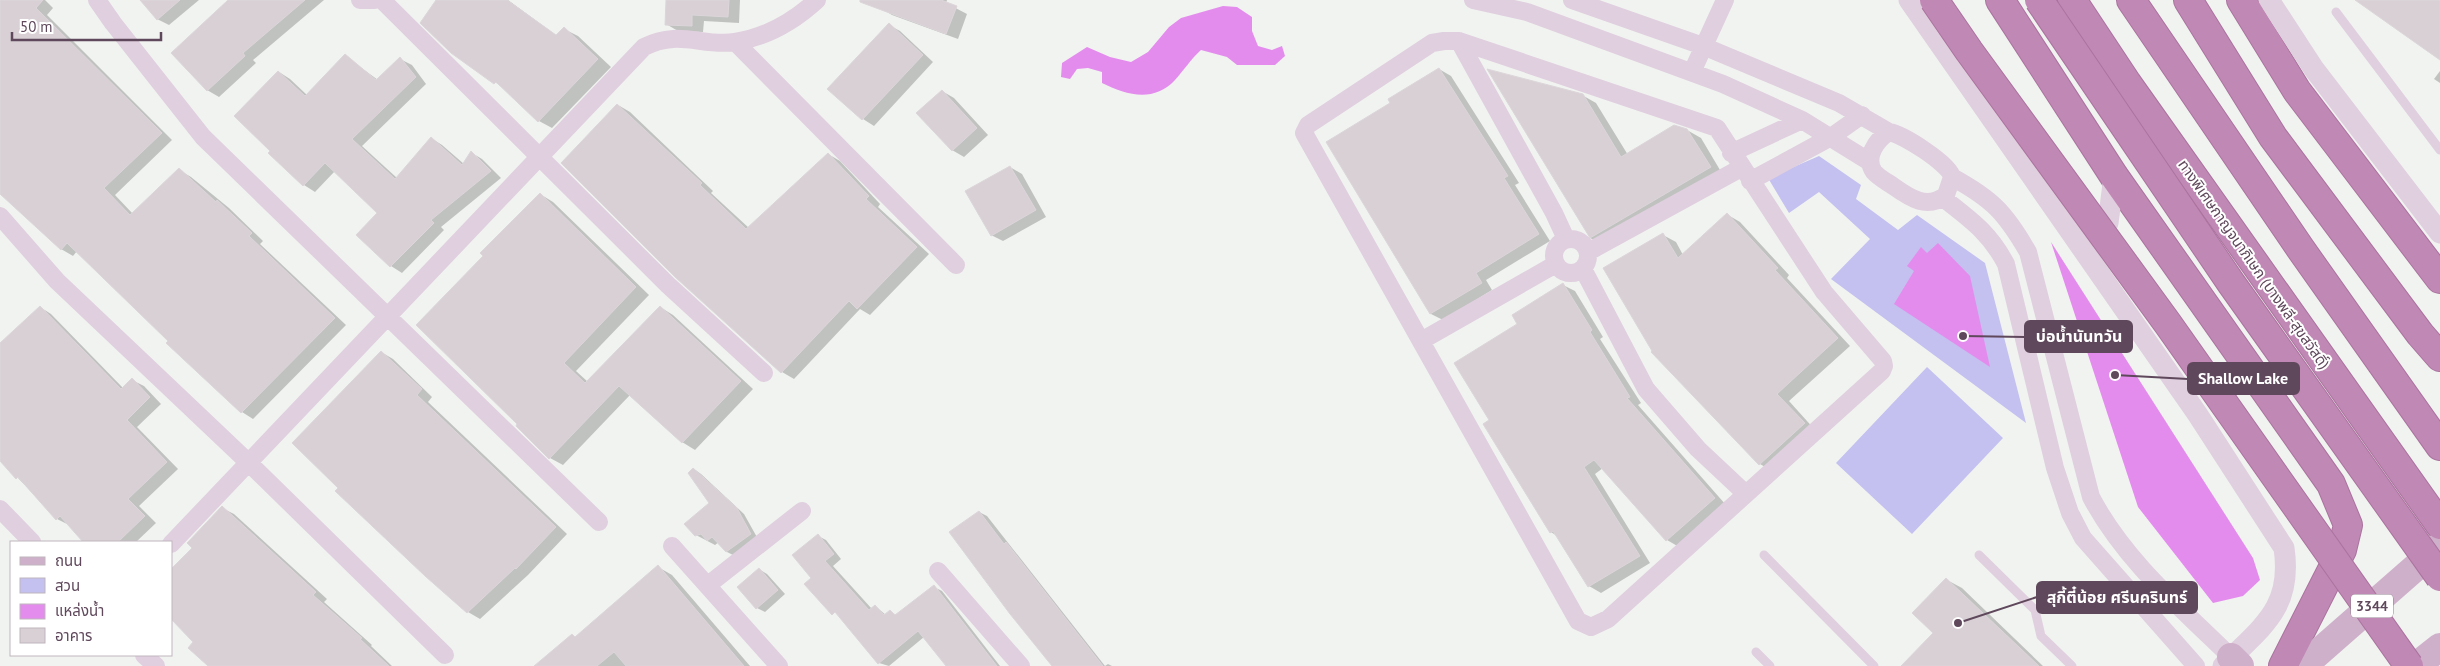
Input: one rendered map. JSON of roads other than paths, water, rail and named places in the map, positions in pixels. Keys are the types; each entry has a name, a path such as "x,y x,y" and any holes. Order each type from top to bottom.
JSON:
{"highway":[{"path":"1934,0 2168,324 2409,666"},
{"path":"2000,0 2114,176 2331,484 2348,525 2342,550 2283,666"},
{"path":"2039,0 2231,283 2440,577"},
{"name":"ทางพิเศษกาญจนาภิเษก (บางพลี-สุขสวัสดิ์)","path":"2072,0 2132,91 2440,525"},
{"path":"2131,0 2300,248 2440,446"},
{"path":"2172,0 2199,40 2420,334 2440,357"},
{"path":"2188,0 2273,137"},
{"path":"2241,0 2297,91 2440,279"}],"main road":[{"name":"3344","path":"2303,666 2440,546"},
{"path":"2416,666 2440,646"}],"street":[{"path":"97,0 113,24 203,138 599,522"},
{"path":"360,0 375,0"},
{"path":"382,0 668,284 764,373"},
{"path":"172,543 250,464 644,47 659,40 674,38 734,42 771,31 798,18 817,0"},
{"path":"1474,0 1527,12 1692,72 1802,120 1870,162"},
{"path":"1572,0 1703,46 1839,103 1888,132 1901,135 1947,168 1952,177 1978,191 1999,208 2013,226 2028,252 2091,497 2113,534 2231,663 2281,600 2287,571 2284,548 2198,415 1909,0"},
{"path":"1692,72 1725,0"},
{"path":"2269,0 2314,69 2440,233"},
{"path":"1459,41 1554,213 1566,240"},
{"path":"1459,41 1717,128 1723,134 1732,153 1824,292 1883,361 1884,366 1746,494 1608,619 1591,626 1578,621 1309,142 1305,129 1308,125 1432,44 1459,41"},
{"path":"734,42 956,265"},
{"path":"1588,252 1746,174 1831,137 1862,115"},
{"path":"1732,153 1802,120"},
{"path":"1888,132 1873,150 1870,162 1874,173 1914,200 1932,202 1943,198 1952,177"},
{"path":"2087,255 2108,223 2114,176"},
{"path":"1943,198 1984,230 2006,264 2055,468 2070,513 2083,538 2114,576 2196,666"},
{"path":"0,216 57,281 250,464 445,655"},
{"path":"1566,240 1582,242 1588,252 1587,261 1583,268 1568,273 1556,264 1555,250 1566,240"},
{"path":"1421,342 1556,264"},
{"path":"1583,268 1646,389 1698,449 1746,494"},
{"path":"0,509 31,541"},
{"path":"708,585 802,511"},
{"path":"672,546 779,666"},
{"path":"2114,576 2134,558"},
{"path":"938,571 1021,666"},
{"path":"145,656 156,666"}],"lane":[{"path":"2336,12 2440,150"},
{"path":"1979,554 2035,610 2041,636 2072,666"},
{"path":"1764,555 1874,666"},
{"path":"1756,652 1770,666"}],"water":[{"path":"1223,6 1237,7 1252,17 1252,31 1258,46 1272,50 1282,46 1285,56 1275,65 1237,65 1227,57 1201,50 1167,87 1158,92 1140,95 1121,91 1102,83 1102,72 1088,68 1077,69 1070,79 1061,77 1062,63 1087,47 1110,57 1131,62 1148,52 1169,27 1181,18"},
{"path":"2051,242 2253,558 2260,580 2243,596 2213,603 2138,507"},
{"path":"1938,243 1970,276 1990,367 1894,304 1914,271 1907,266 1921,247 1927,253"}],"place":[{"name":"บ่อน้ำนันทวัน","path":"1963,336"},
{"name":"Shallow Lake","path":"2115,375"},
{"name":"สุกี้ตี๋น้อย ศรีนครินทร์","path":"1958,623"}]}
